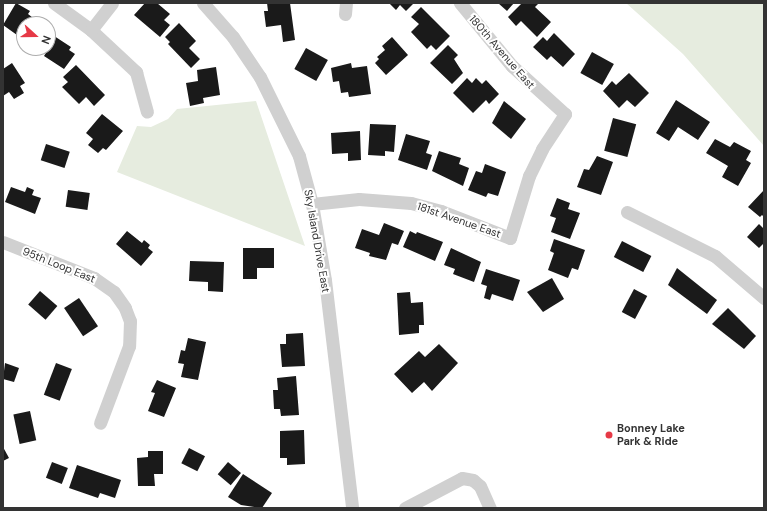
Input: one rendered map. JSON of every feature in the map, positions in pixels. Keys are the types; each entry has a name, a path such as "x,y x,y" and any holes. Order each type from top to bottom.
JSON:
{"street":[{"path":"54,3 91,30 136,72 147,112"},
{"path":"91,30 112,3"},
{"name":"Sky Island Drive East","path":"203,3 233,37 260,77 299,156 312,204 325,280 352,508"},
{"name":"180th Avenue East","path":"460,3 512,66 565,114 542,149 529,176 510,238"},
{"name":"181st Avenue East","path":"312,204 359,199 411,203 441,211 510,238"},
{"path":"628,212 715,256 764,298"},
{"name":"95th Loop East","path":"3,242 94,278 114,292 125,308 130,321 129,346 100,423"},
{"path":"404,508 462,478 473,480 480,486 490,508"}],"shaded area":[{"path":"626,3 764,3 764,146 683,54"},
{"path":"256,101 305,246 117,172 137,126 151,127 168,119 177,109"}],"building":[{"path":"16,3 30,11 28,14 31,16 16,16 16,34 3,25"},
{"path":"145,3 157,3 170,14 164,20 170,25 160,37 134,15"},
{"path":"267,3 290,3 295,40 283,42 281,25 266,27 264,11 268,11"},
{"path":"389,3 414,3 406,11 400,5 396,10"},
{"path":"498,3 514,3 507,11"},
{"path":"522,3 539,3 535,7 551,22 537,37 521,21 516,26 508,17"},
{"path":"421,7 450,36 436,50 431,45 427,49 411,32 419,24 411,17"},
{"path":"179,23 196,41 189,48 200,59 191,68 168,44 170,42 165,37"},
{"path":"554,33 575,54 563,67 551,56 547,60 533,47 543,37 547,41"},
{"path":"56,37 71,47 69,50 75,54 64,69 44,56 56,56"},
{"path":"392,37 408,55 386,75 375,63 379,59 377,57 385,50 382,46"},
{"path":"448,45 458,55 454,59 463,73 452,84 430,63"},
{"path":"306,48 328,60 316,81 294,69"},
{"path":"592,52 614,64 602,85 580,73"},
{"path":"12,63 25,83 20,86 24,93 14,99 9,92 3,96 3,69"},
{"path":"351,63 352,68 367,66 371,94 349,97 348,92 341,93 339,81 333,82 331,68"},
{"path":"76,65 105,95 94,106 86,97 79,104 62,87 68,82 63,77"},
{"path":"216,67 220,95 203,98 204,103 190,106 186,83 198,81 197,70"},
{"path":"629,73 649,93 635,107 627,100 619,108 603,91 612,81 616,85"},
{"path":"467,78 472,83 476,78 482,84 486,80 499,94 489,104 486,100 473,113 453,93"},
{"path":"676,100 710,122 698,140 678,127 669,141 656,133"},
{"path":"504,101 526,119 511,139 492,123"},
{"path":"102,114 123,131 106,150 103,148 98,153 88,145 93,139 86,133"},
{"path":"613,118 636,124 627,157 604,151"},
{"path":"370,124 396,125 394,152 385,151 385,156 368,155"},
{"path":"360,131 361,160 348,161 348,153 332,154 331,133"},
{"path":"406,134 430,141 426,153 432,155 427,170 398,160"},
{"path":"715,139 730,147 734,142 751,151 746,160 751,163 738,186 722,177 728,166 706,153"},
{"path":"46,144 70,152 65,168 41,160"},
{"path":"439,151 461,158 459,164 469,168 463,186 432,171"},
{"path":"597,156 613,162 601,195 577,187 584,169 589,170"},
{"path":"485,164 506,172 498,196 488,193 486,197 468,190 476,171 482,173"},
{"path":"11,187 25,192 27,187 34,190 32,195 41,198 35,214 5,202"},
{"path":"68,190 90,193 87,210 66,207"},
{"path":"764,190 764,217 762,215 760,217 748,207"},
{"path":"557,198 570,203 568,209 580,213 570,239 551,232 556,218 550,216"},
{"path":"384,223 404,231 398,245 392,243 386,260 369,256 370,253 355,248 362,229 379,235"},
{"path":"759,224 764,229 764,243 759,248 747,237"},
{"path":"127,231 142,243 144,240 150,245 148,248 153,252 141,266 116,244"},
{"path":"410,231 416,234 417,232 443,242 435,261 403,247"},
{"path":"554,239 585,250 578,270 572,268 568,278 548,270 554,253 550,251"},
{"path":"622,241 651,256 643,272 614,257"},
{"path":"243,248 274,248 274,268 257,268 257,279 243,279"},
{"path":"451,248 481,262 474,282 453,274 455,269 444,265"},
{"path":"190,261 224,262 223,292 208,291 208,282 189,281"},
{"path":"677,268 717,300 707,314 668,285"},
{"path":"486,269 520,280 513,301 492,294 490,300 484,298 487,286 481,284"},
{"path":"552,278 564,299 543,312 527,292"},
{"path":"634,289 647,296 635,319 622,312"},
{"path":"40,291 57,306 46,320 28,305"},
{"path":"410,292 411,303 423,302 424,325 419,325 419,333 399,335 397,293"},
{"path":"79,298 98,326 83,336 64,308"},
{"path":"728,308 756,336 744,349 712,324"},
{"path":"303,333 305,366 282,367 280,344 286,344 286,334"},
{"path":"188,338 206,342 198,380 181,377 184,364 178,363 181,350 185,351"},
{"path":"439,344 458,363 432,391 424,382 412,393 394,374 419,351 425,357"},
{"path":"5,363 19,368 14,382 3,379"},
{"path":"56,363 72,369 60,401 44,395"},
{"path":"296,376 299,415 281,416 280,409 274,409 273,390 278,390 277,378"},
{"path":"157,380 176,388 164,417 148,411 155,393 151,392"},
{"path":"30,411 36,440 20,444 13,415"},
{"path":"304,430 305,464 287,465 287,458 280,458 280,431"},
{"path":"3,447 9,458 3,461"},
{"path":"189,448 205,456 197,471 181,463"},
{"path":"148,451 163,451 163,474 154,474 155,486 138,486 137,458 148,457"},
{"path":"52,462 68,468 62,484 46,478"},
{"path":"228,462 241,473 231,485 218,474"},
{"path":"77,465 121,480 115,498 100,493 98,498 69,488"},
{"path":"243,474 272,493 262,508 241,505 228,497"}],"place":[{"name":"Bonney Lake Park & Ride","path":"609,435"}]}
